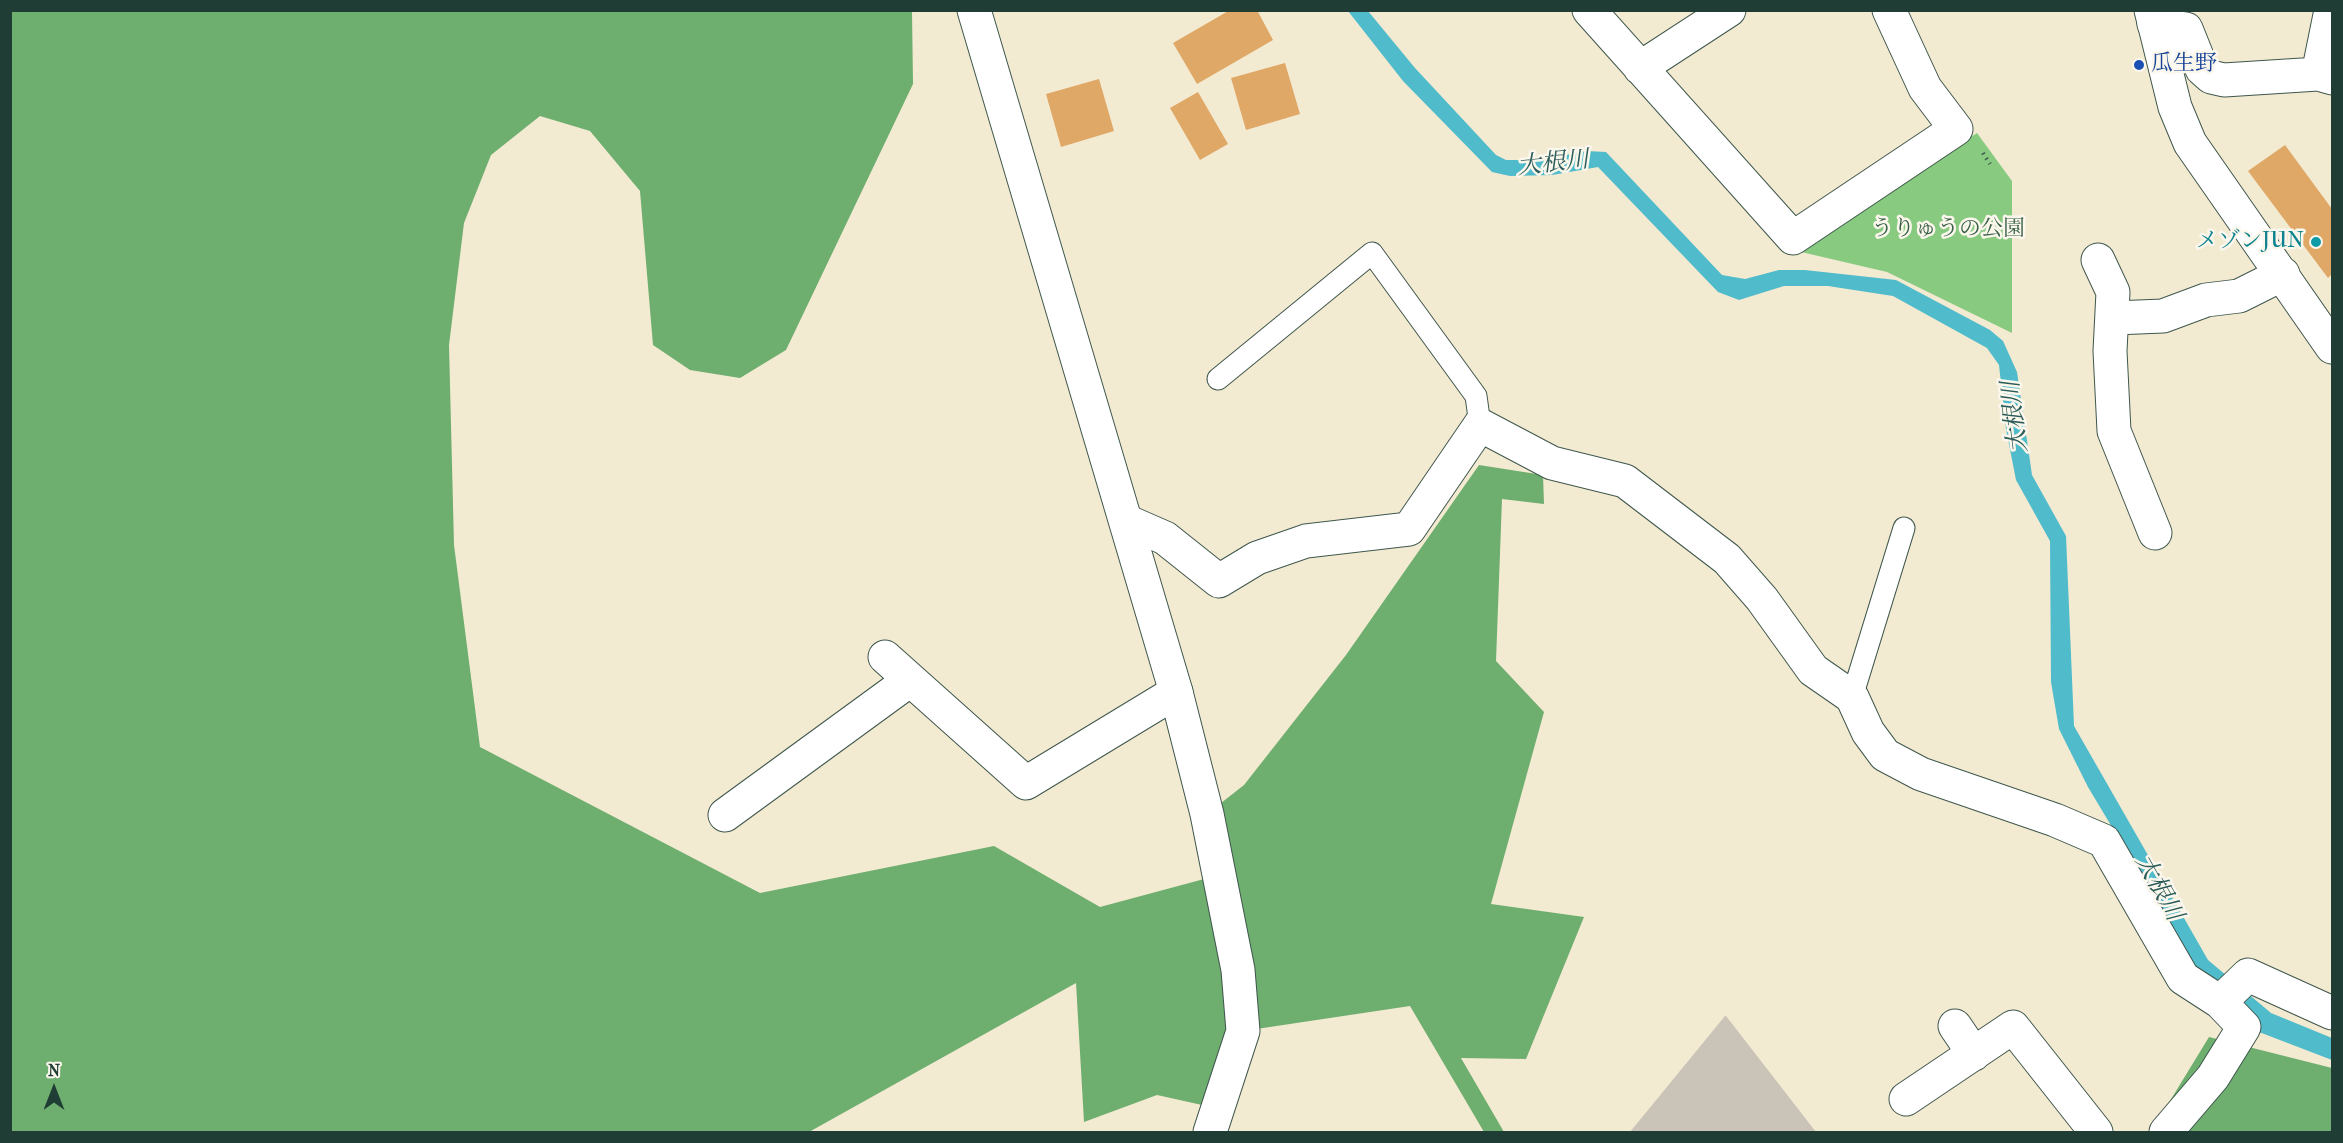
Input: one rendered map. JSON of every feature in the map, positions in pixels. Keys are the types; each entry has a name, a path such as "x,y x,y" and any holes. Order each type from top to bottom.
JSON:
{"street":[{"path":"974,10 1176,692 1208,814 1238,970 1243,1030 1210,1132"},
{"path":"1589,10 1793,238 1956,129 1925,88 1889,10"},
{"path":"1640,68 1729,10"},
{"path":"2153,17 2186,29 2202,69 2211,77 2224,80 2325,76 2331,10"},
{"path":"2153,17 2175,107 2190,143 2332,347"},
{"path":"2098,260 2113,292 2114,318 2110,351 2114,431 2155,533"},
{"path":"2114,318 2163,316 2206,300 2240,296 2283,274"},
{"path":"1126,521 1165,538 1219,581 1257,558 1306,541 1409,529 1480,425 1552,463 1625,481 1727,559 1762,599 1813,670 1852,697 1868,732 1885,754 1921,774 2055,820 2103,841 2183,978 2231,991"},
{"path":"885,657 1026,783 1176,692"},
{"path":"725,815 910,680"},
{"path":"2231,991 2248,975 2332,1013"},
{"path":"2166,1132 2213,1077 2244,1027 2231,991"},
{"path":"1955,1026 1974,1054"},
{"path":"1906,1099 2013,1027 2096,1132"}],"lane":[{"path":"1218,379 1372,253 1476,396 1480,425"},
{"path":"1852,697 1904,528"}],"shaded area":[{"path":"1725,1016 1816,1132 1630,1132"}],"green space":[{"path":"10,11 912,11 913,84 786,350 740,378 690,370 653,345 640,191 590,131 540,116 491,155 464,223 449,345 454,545 480,747 760,893 994,846 1100,907 1219,875 1207,814 1244,785 1346,655 1479,465 1543,475 1544,504 1502,499 1496,661 1544,712 1491,904 1584,917 1526,1059 1461,1058 1504,1132 1484,1132 1410,1006 1243,1031 1220,1109 1157,1095 1084,1122 1076,983 809,1132 11,1132"},
{"name":"うりゅうの公園","path":"1977,133 2012,181 2012,333 1887,272 1797,251"},
{"path":"2209,1037 2332,1068 2332,1132 2151,1132"}],"water":[{"name":"大根川","path":"1348,11 1368,11 1415,68 1496,155 1506,160 1521,160 1551,158 1586,151 1606,152 1722,275 1745,279 1779,270 1805,270 1896,280 1990,330 2003,341 2017,372 2032,475 2066,536 2074,726 2208,960 2271,1013 2332,1038 2332,1060 2259,1032 2198,971 2088,787 2059,729 2051,682 2050,541 2016,480 2006,429 1999,365 1987,348 1893,296 1828,286 1784,286 1739,300 1718,292 1598,167 1552,175 1510,176 1492,172 1403,81"}],"building":[{"path":"1230,10 1257,10 1273,40 1197,84 1173,43"},
{"path":"1285,63 1300,114 1246,130 1231,78"},
{"path":"1099,79 1114,131 1061,147 1046,94"},
{"path":"1198,92 1228,144 1200,160 1170,108"},
{"name":"メゾンJUN","path":"2285,145 2332,209 2332,274 2328,278 2248,171"}],"place":[{"name":"瓜生野","path":"2139,65"},
{"name":"メゾンJUN","path":"2316,242"}]}
